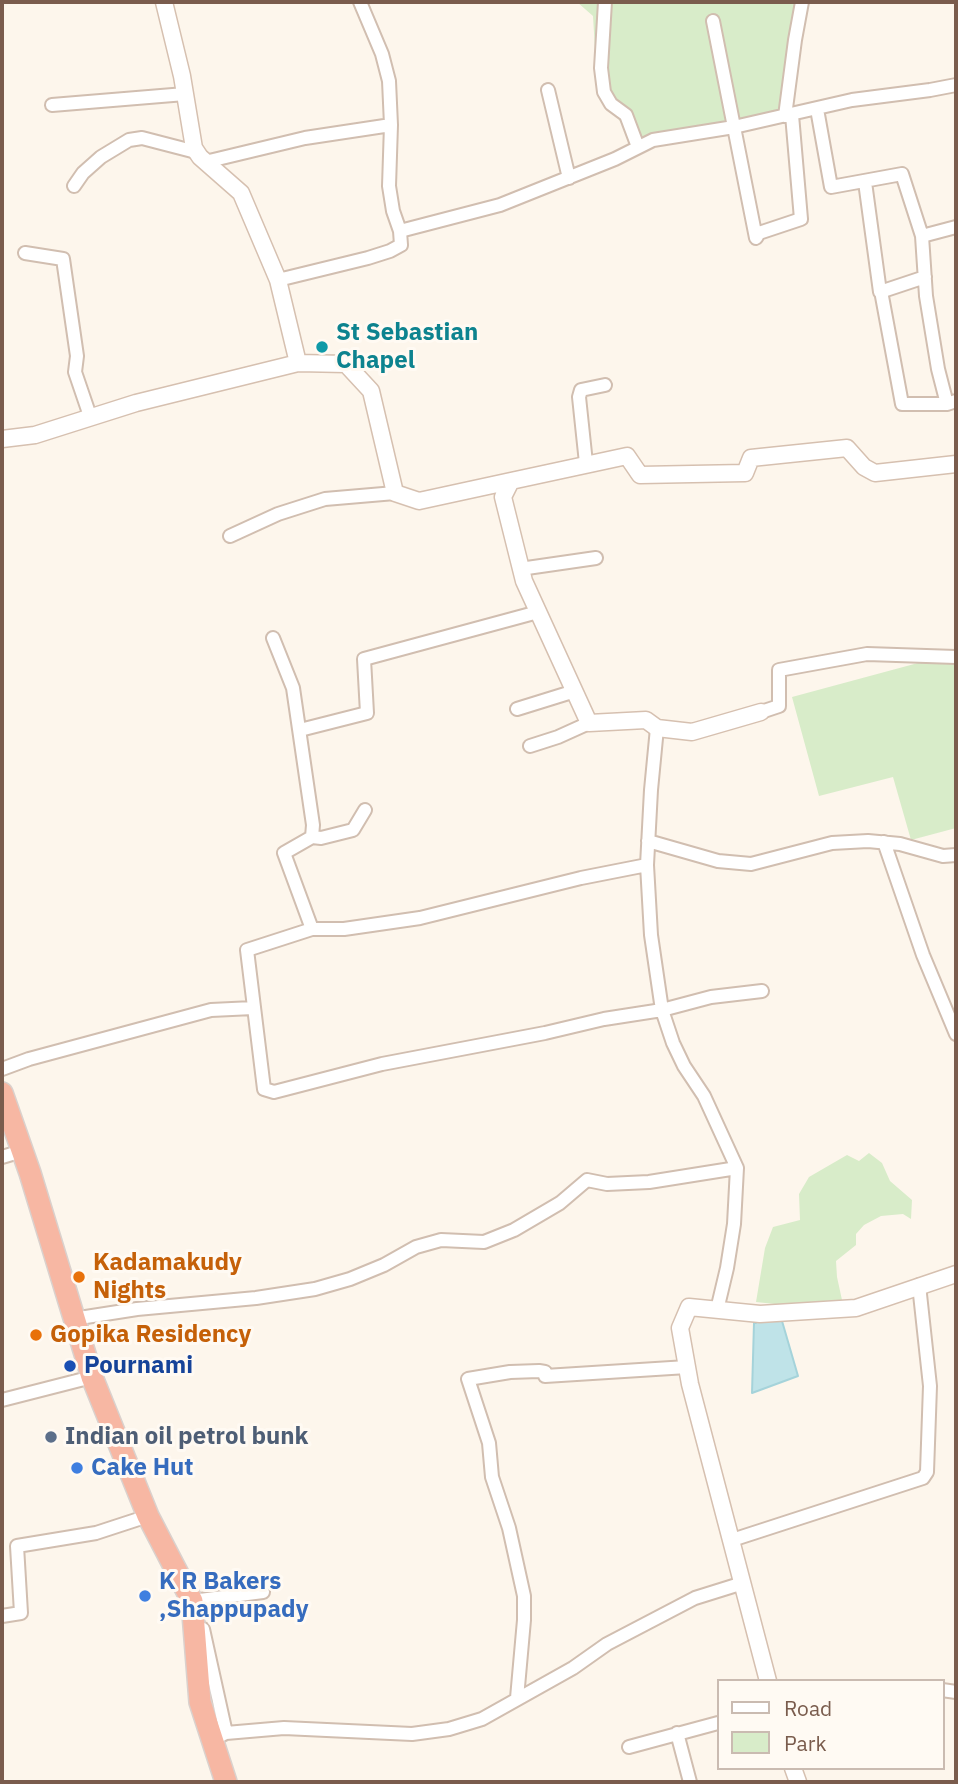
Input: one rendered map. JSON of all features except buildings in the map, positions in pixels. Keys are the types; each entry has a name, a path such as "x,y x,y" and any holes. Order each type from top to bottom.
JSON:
{"highway":[{"path":"2,1093 92,1377 148,1516 191,1601 200,1702 219,1736 226,1782"}],"street":[{"path":"164,2 194,148 241,193 278,280 298,363"},
{"path":"278,280 390,251 401,245 389,186 389,81 382,54 360,2"},
{"path":"605,2 601,68 604,92 611,104 626,115 638,146"},
{"path":"713,21 757,238 759,233 801,219 789,116 795,40 803,2"},
{"path":"400,231 500,205 615,159 653,140 789,116 852,100 956,85"},
{"path":"548,90 569,178"},
{"path":"52,105 185,94"},
{"path":"817,109 831,187 902,174 922,236 938,369 952,402 902,404 880,292 865,182"},
{"path":"74,186 83,173 101,157 129,140 142,138 201,157 391,125"},
{"path":"922,236 956,228"},
{"path":"25,253 63,260 76,356 75,372 90,416"},
{"path":"881,291 925,277"},
{"path":"2,439 35,435 90,416 298,363 346,364 371,391 395,493"},
{"path":"586,463 579,397 581,390 605,385"},
{"path":"230,536 278,514 325,499 395,493 419,501 627,456 640,475 745,473 751,458 847,448 864,467 875,473 956,464"},
{"path":"511,481 503,497 520,569 589,723"},
{"path":"520,569 596,558"},
{"path":"300,730 367,713 364,659 538,611"},
{"path":"273,638 293,688 313,825 312,837"},
{"path":"530,746 589,723 646,720 657,728 692,732 761,712 779,706 779,670 867,654 956,657"},
{"path":"517,709 575,691"},
{"path":"657,728 647,866 650,935 662,1010 673,1043 684,1066 704,1096 737,1168 734,1224 717,1310"},
{"path":"312,929 284,853 312,837 321,838 353,830 365,810"},
{"path":"648,841 718,861 751,864 832,844 884,842 943,856 956,855"},
{"path":"884,842 919,944 956,1034"},
{"path":"647,866 581,878 420,918 344,929 312,929 247,950 264,1089 274,1092 372,1066 604,1019 662,1010 711,997 762,991"},
{"path":"2,1069 211,1010 253,1008"},
{"path":"2,1157 22,1151"},
{"path":"74,1319 136,1309 256,1298 315,1289 384,1265 416,1247 441,1240 484,1242 495,1238 560,1203 587,1180 607,1184 649,1182 737,1168"},
{"path":"767,1679 687,1367 680,1328 689,1307 761,1314 856,1308 956,1274"},
{"path":"732,1540 923,1478 927,1472 930,1386 919,1285"},
{"path":"517,1698 524,1596 509,1528 492,1477 489,1443 468,1379 510,1372 539,1371 545,1372 545,1376 687,1367"},
{"path":"2,1400 92,1377"},
{"path":"2,1616 21,1613 18,1546 96,1533 148,1516"},
{"path":"217,1782 219,1736 284,1728 412,1734 449,1729 482,1719 573,1668 607,1644 695,1598 743,1583"},
{"path":"191,1601 263,1592"},
{"path":"629,1747 716,1723"},
{"path":"677,1733 690,1782"}],"green space":[{"path":"577,2 797,2 782,112 634,144 597,84 593,16"},
{"path":"955,653 956,828 911,840 893,777 819,796 792,697"},
{"path":"869,1153 882,1163 890,1181 912,1200 911,1219 903,1214 881,1216 864,1225 856,1234 856,1245 836,1261 842,1300 784,1305 756,1302 765,1248 773,1227 800,1220 799,1194 809,1177 847,1155 859,1161"}],"water":[{"path":"756,1319 782,1321 798,1376 752,1393 754,1323"}],"place":[{"name":"St Sebastian Chapel","path":"322,347"},
{"name":"Kadamakudy Nights","path":"79,1277"},
{"name":"Gopika Residency","path":"36,1335"},
{"name":"Pournami","path":"70,1366"},
{"name":"Indian oil petrol bunk","path":"51,1437"},
{"name":"Cake Hut","path":"77,1468"},
{"name":"K R Bakers ,Shappupady","path":"145,1596"}]}
